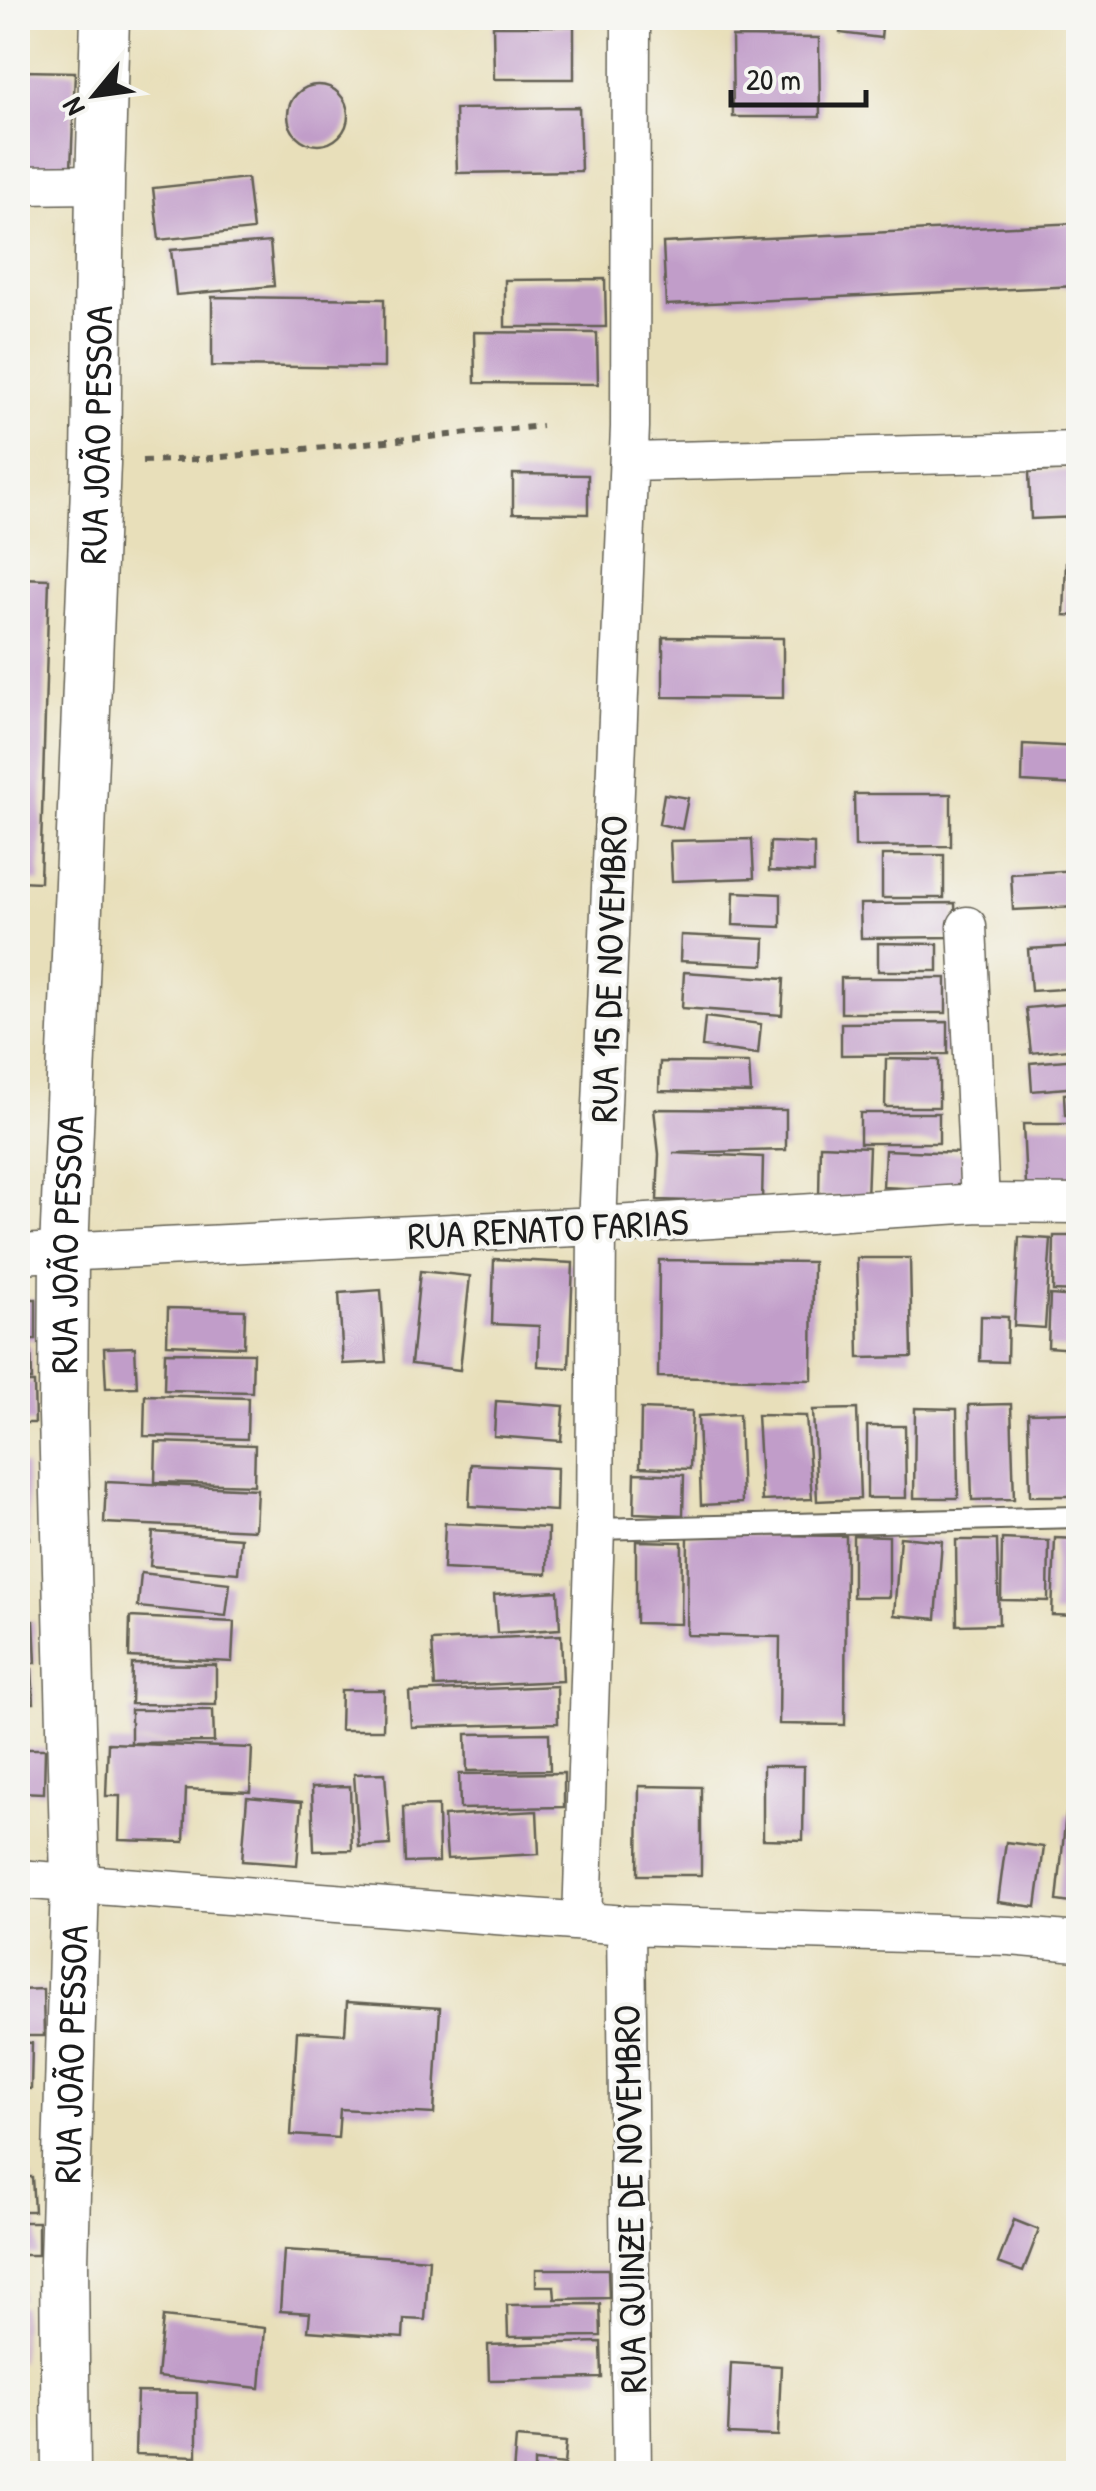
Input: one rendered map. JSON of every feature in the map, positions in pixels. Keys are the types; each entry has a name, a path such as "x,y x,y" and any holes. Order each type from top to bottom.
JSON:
{"street":[{"name":"RUA JOÃO PESSOA","path":"66,2474 64,2262 75,1882 63,1415 64,1252 96,462 105,18"},
{"name":"RUA 15 DE NOVEMBRO","path":"582,1921 595,1529 597,1226 628,462 630,18"},
{"path":"18,185 100,184"},
{"path":"628,462 1078,451"},
{"path":"967,926 980,1203"},
{"name":"RUA RENATO FARIAS","path":"18,1254 980,1203 1078,1204"},
{"path":"18,1879 626,1924 1010,1936 1078,1942"},
{"name":"RUA QUINZE DE NOVEMBRO","path":"626,1924 632,2474"}],"lane":[{"path":"595,1529 1078,1516"}],"path":[{"path":"96,462 202,459 542,426"}],"building":[{"path":"503,18 540,18 540,20 503,23"},
{"path":"842,18 883,18 881,38 840,33"},
{"path":"493,26 574,26 574,79 494,79"},
{"path":"732,37 819,38 820,117 733,117"},
{"path":"22,71 75,72 71,169 19,166"},
{"path":"318,85 339,94 348,115 339,136 318,145 297,136 288,115 297,94"},
{"path":"579,107 581,171 457,173 455,109"},
{"path":"247,178 253,230 159,240 153,188"},
{"path":"1078,223 1078,286 666,305 663,243"},
{"path":"270,242 274,286 176,295 171,250"},
{"path":"605,279 606,327 505,327 505,280"},
{"path":"212,297 384,299 384,368 212,366"},
{"path":"474,332 597,333 598,384 475,383"},
{"path":"1078,470 1078,517 1031,519 1029,472"},
{"path":"513,474 588,475 588,514 513,513"},
{"path":"1066,562 1078,563 1078,616 1064,615"},
{"path":"18,578 49,579 40,882 18,881"},
{"path":"663,637 783,638 783,698 663,697"},
{"path":"1023,744 1078,747 1078,785 1022,782"},
{"path":"664,794 688,798 682,829 659,824"},
{"path":"854,794 951,794 951,846 855,847"},
{"path":"752,839 754,878 672,881 670,841"},
{"path":"770,842 814,844 814,873 769,871"},
{"path":"882,855 944,855 944,898 882,898"},
{"path":"1078,870 1078,907 1013,910 1011,874"},
{"path":"734,892 781,894 781,927 733,925"},
{"path":"955,903 956,937 861,938 860,904"},
{"path":"681,935 765,939 764,965 680,961"},
{"path":"878,943 938,944 938,971 878,971"},
{"path":"1078,946 1078,988 1031,991 1028,949"},
{"path":"684,972 784,979 782,1015 682,1008"},
{"path":"841,978 946,978 946,1013 841,1013"},
{"path":"1078,1003 1078,1048 1031,1053 1026,1008"},
{"path":"705,1017 761,1024 758,1054 702,1047"},
{"path":"948,1022 948,1054 841,1055 841,1023"},
{"path":"886,1059 939,1060 939,1107 885,1107"},
{"path":"1078,1059 1078,1087 1032,1091 1030,1063"},
{"path":"660,1062 749,1063 751,1093 659,1091"},
{"path":"1078,1093 1078,1115 1065,1115 1064,1094"},
{"path":"654,1109 786,1110 786,1150 673,1153 763,1157 762,1203 657,1200 659,1154"},
{"path":"860,1113 939,1113 939,1143 860,1143"},
{"path":"1023,1124 1078,1124 1078,1188 1026,1185"},
{"path":"820,1145 869,1147 867,1199 819,1197"},
{"path":"885,1150 963,1153 962,1191 883,1187"},
{"path":"1054,1236 1078,1236 1078,1292 1053,1291"},
{"path":"1019,1237 1051,1239 1045,1328 1014,1326"},
{"path":"857,1258 910,1258 912,1357 859,1358"},
{"path":"494,1259 573,1263 569,1368 538,1366 539,1326 492,1324"},
{"path":"659,1260 813,1262 812,1380 658,1377"},
{"path":"420,1271 470,1276 460,1370 411,1364"},
{"path":"381,1290 386,1362 343,1364 339,1293"},
{"path":"1050,1295 1078,1297 1075,1349 1048,1347"},
{"path":"18,1299 36,1299 36,1340 18,1340"},
{"path":"168,1308 245,1310 244,1347 167,1344"},
{"path":"981,1316 1008,1317 1007,1362 980,1361"},
{"path":"31,1345 32,1380 18,1380 18,1346"},
{"path":"135,1347 137,1387 106,1388 104,1348"},
{"path":"165,1352 253,1353 252,1392 164,1390"},
{"path":"18,1383 34,1383 35,1423 18,1423"},
{"path":"145,1395 248,1398 247,1439 144,1436"},
{"path":"496,1401 564,1406 561,1441 494,1436"},
{"path":"1011,1404 1014,1499 972,1500 969,1405"},
{"path":"915,1408 957,1409 958,1498 914,1498"},
{"path":"641,1409 692,1411 690,1469 640,1467"},
{"path":"857,1409 860,1499 817,1501 813,1410"},
{"path":"1075,1412 1077,1496 1030,1496 1028,1413"},
{"path":"739,1414 742,1503 701,1505 698,1416"},
{"path":"757,1415 806,1416 812,1499 762,1501"},
{"path":"867,1426 905,1426 906,1498 867,1498"},
{"path":"156,1442 255,1445 254,1485 155,1482"},
{"path":"471,1464 557,1468 556,1511 469,1506"},
{"path":"18,1465 26,1465 29,1539 18,1539"},
{"path":"635,1473 684,1475 683,1515 634,1513"},
{"path":"106,1482 257,1489 255,1530 104,1523"},
{"path":"445,1523 548,1528 547,1574 443,1569"},
{"path":"153,1532 241,1538 238,1573 150,1566"},
{"path":"688,1534 846,1536 845,1725 779,1724 780,1637 687,1635"},
{"path":"853,1535 889,1536 889,1597 853,1597"},
{"path":"900,1537 942,1541 936,1619 894,1615"},
{"path":"1055,1538 1078,1539 1078,1616 1052,1615"},
{"path":"1002,1539 1049,1541 1048,1601 1001,1600"},
{"path":"956,1540 997,1540 999,1624 957,1625"},
{"path":"636,1541 682,1542 681,1624 636,1623"},
{"path":"141,1573 230,1583 226,1616 138,1607"},
{"path":"558,1591 560,1629 497,1633 494,1595"},
{"path":"130,1617 234,1622 232,1662 129,1657"},
{"path":"34,1621 36,1663 18,1663 18,1622"},
{"path":"561,1635 563,1681 435,1687 432,1641"},
{"path":"132,1664 216,1665 216,1705 131,1704"},
{"path":"32,1669 34,1703 18,1703 18,1670"},
{"path":"557,1686 558,1723 411,1727 409,1692"},
{"path":"341,1690 384,1690 383,1730 340,1730"},
{"path":"131,1710 213,1710 214,1742 131,1743"},
{"path":"549,1733 550,1770 467,1771 466,1734"},
{"path":"108,1743 252,1748 250,1792 186,1789 184,1842 119,1840 120,1796 106,1796"},
{"path":"18,1749 45,1749 44,1793 18,1792"},
{"path":"763,1766 804,1766 803,1840 763,1839"},
{"path":"385,1773 390,1845 359,1847 354,1774"},
{"path":"564,1773 564,1807 460,1809 459,1774"},
{"path":"350,1786 352,1850 314,1851 312,1787"},
{"path":"639,1786 701,1787 701,1875 638,1875"},
{"path":"247,1797 302,1802 297,1865 242,1861"},
{"path":"438,1806 439,1862 405,1863 403,1807"},
{"path":"537,1811 539,1854 447,1859 444,1816"},
{"path":"1066,1814 1078,1815 1078,1904 1057,1901"},
{"path":"1006,1842 1044,1847 1036,1907 998,1902"},
{"path":"43,1989 44,2036 18,2036 18,1990"},
{"path":"347,2002 440,2008 434,2114 340,2109 338,2138 291,2135 297,2031 345,2034"},
{"path":"18,2042 32,2043 31,2089 18,2088"},
{"path":"18,2096 23,2096 22,2124 18,2123"},
{"path":"18,2177 32,2177 34,2211 18,2211"},
{"path":"1014,2220 1039,2230 1023,2272 998,2263"},
{"path":"18,2222 38,2222 38,2255 18,2255"},
{"path":"284,2250 429,2259 425,2320 404,2319 403,2338 308,2331 310,2313 280,2311"},
{"path":"18,2264 22,2264 22,2300 18,2300"},
{"path":"536,2269 608,2269 609,2298 555,2299 554,2286 536,2286"},
{"path":"600,2304 601,2336 508,2337 507,2305"},
{"path":"18,2306 23,2306 21,2362 18,2361"},
{"path":"163,2317 265,2328 260,2388 157,2377"},
{"path":"601,2342 602,2378 489,2380 488,2345"},
{"path":"731,2363 781,2366 778,2436 728,2434"},
{"path":"137,2392 197,2393 197,2456 135,2454"},
{"path":"516,2438 566,2442 564,2465 534,2462 534,2474 513,2474"},
{"path":"386,2462 423,2465 422,2474 386,2474"}]}
